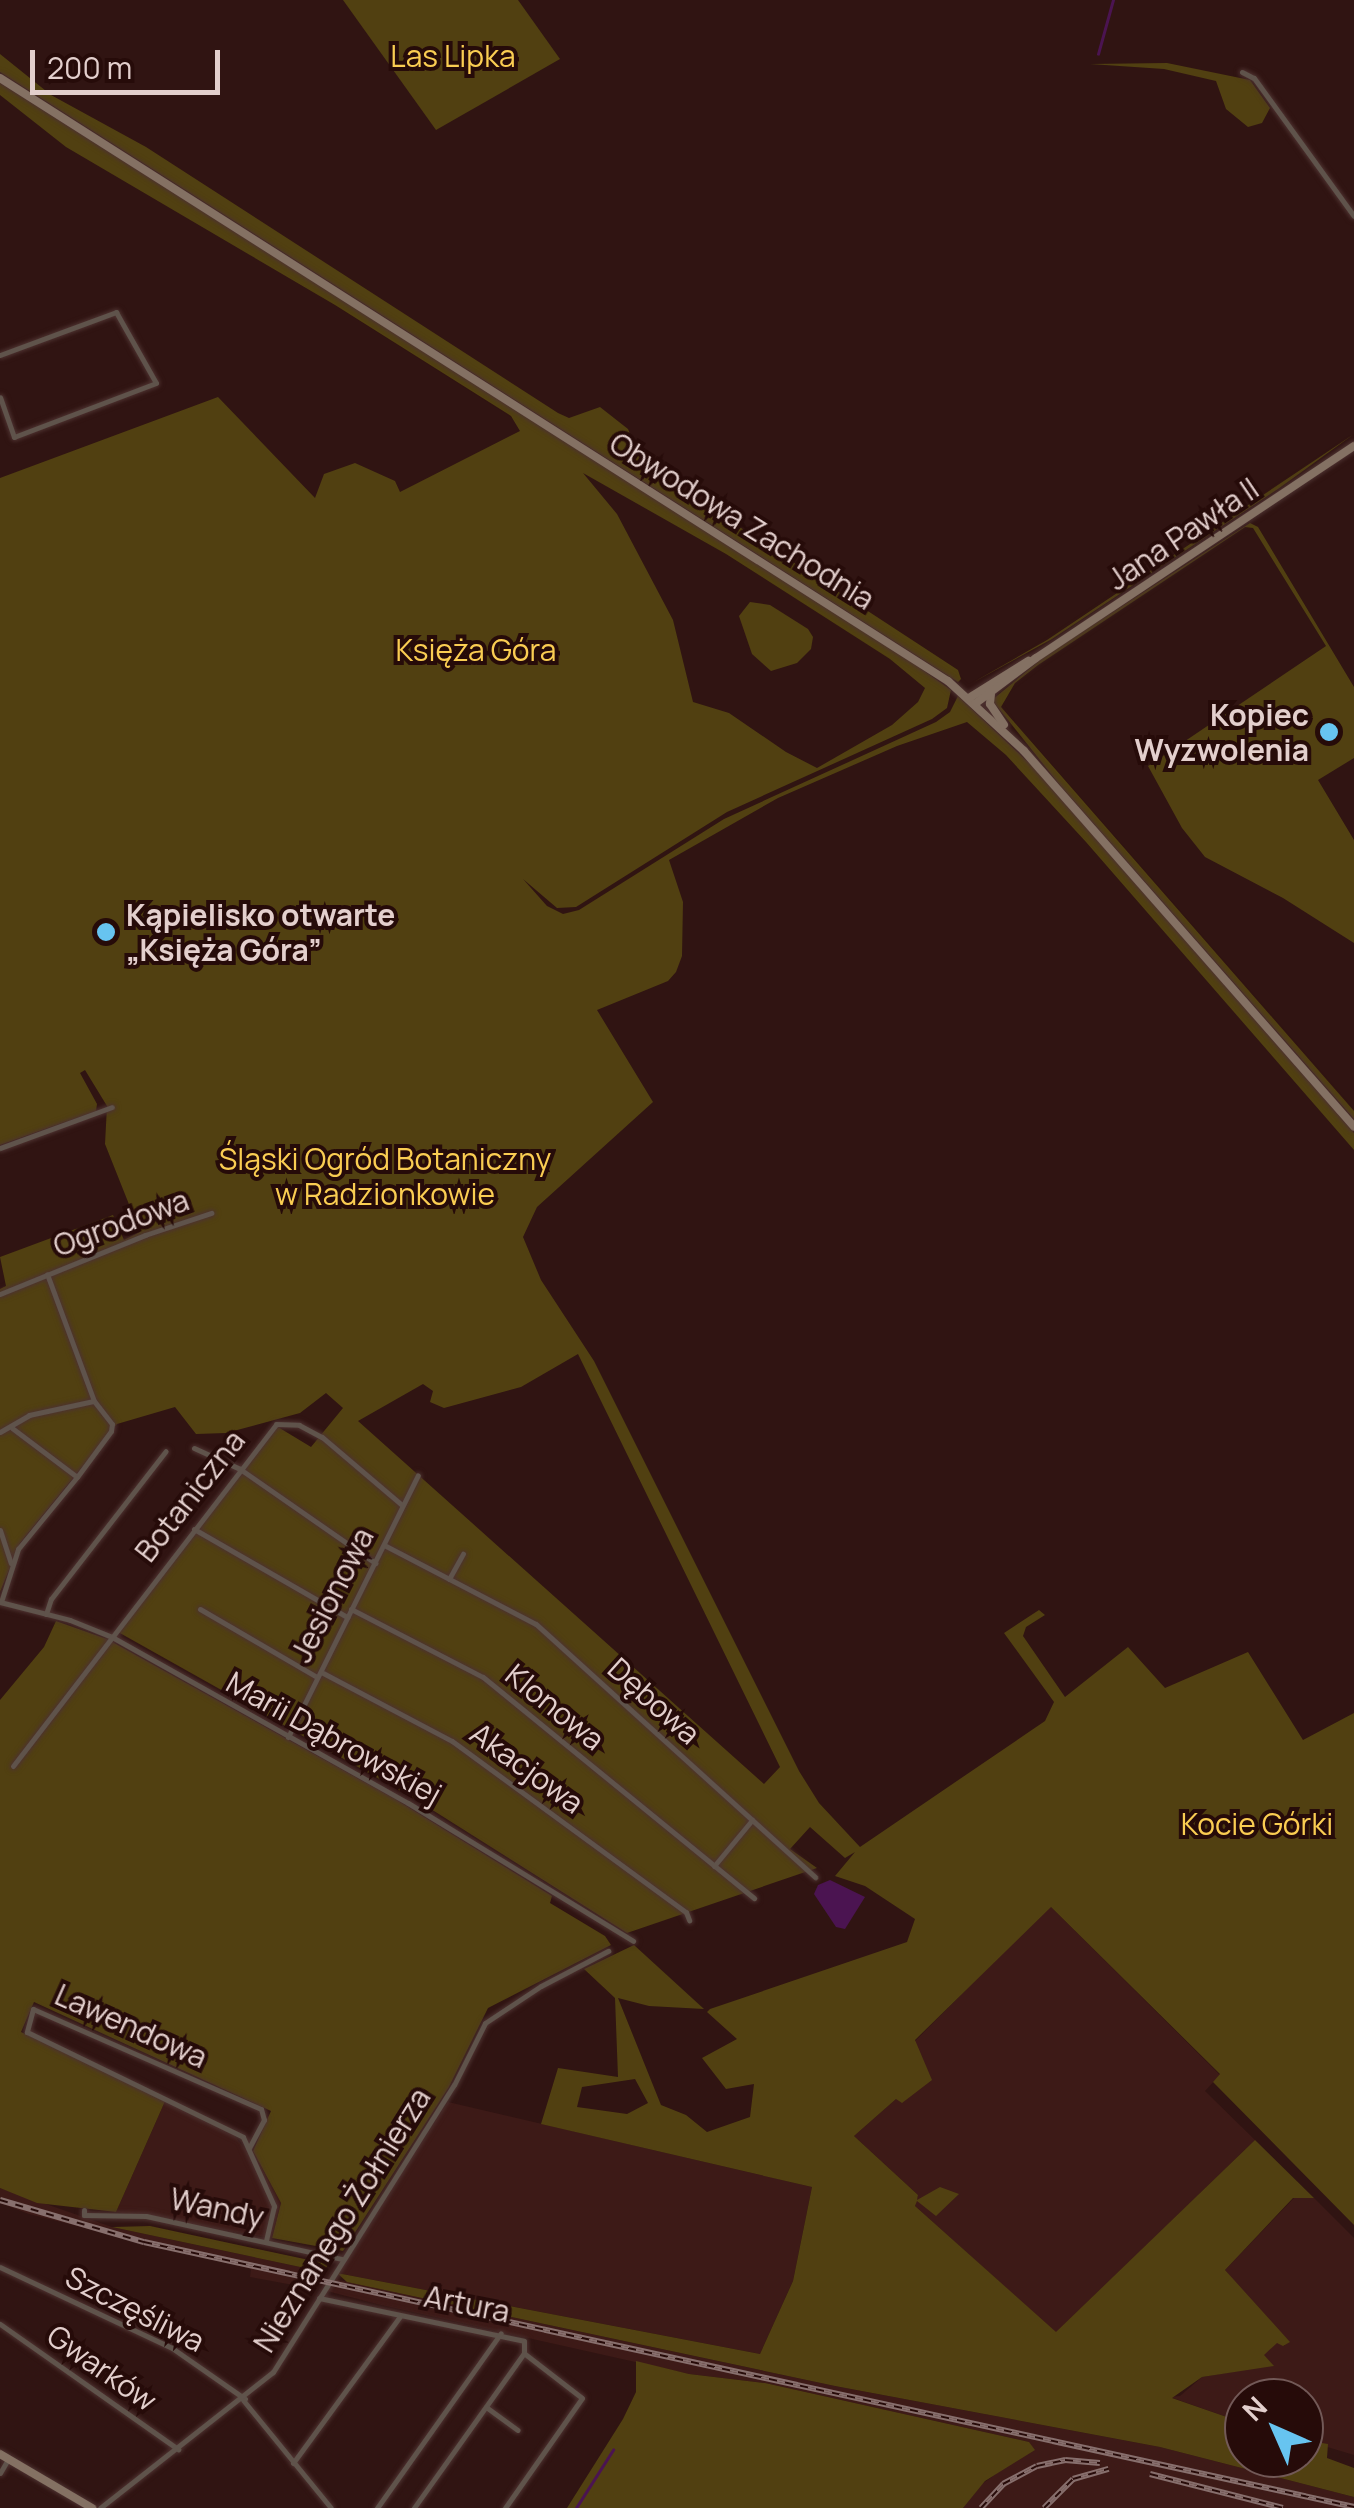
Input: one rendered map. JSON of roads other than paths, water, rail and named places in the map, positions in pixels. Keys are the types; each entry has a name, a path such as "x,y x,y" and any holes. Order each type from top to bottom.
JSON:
{"main road":[{"name":"Obwodowa Zachodnia","path":"0,78 899,647 972,701 1021,748 1354,1126"},
{"name":"Jana Pawła II","path":"972,701 1354,446"},
{"name":"Jana Pawła II","path":"972,701 1036,658"},
{"path":"992,691 991,708 1021,748"},
{"path":"4,2457 92,2508"}],"street":[{"path":"1242,72 1254,78 1354,216"},
{"path":"0,355 116,312 156,384 14,437 0,396"},
{"path":"0,432 11,428"},
{"path":"0,1148 112,1107"},
{"name":"Ogrodowa","path":"0,1294 211,1213"},
{"name":"Ogrodowa","path":"0,1602 18,1549 112,1431 112,1424 94,1401 47,1274"},
{"path":"0,1432 29,1416 94,1401"},
{"name":"Botaniczna","path":"12,1766 279,1422 299,1425 322,1437 402,1505"},
{"path":"12,1428 76,1477"},
{"path":"194,1448 240,1469 375,1564"},
{"path":"46,1614 51,1600 166,1451"},
{"name":"Jesionowa","path":"288,1737 418,1475"},
{"path":"194,1529 347,1617"},
{"path":"0,1530 12,1566"},
{"name":"Dębowa","path":"384,1545 536,1624 816,1877"},
{"path":"449,1579 462,1554"},
{"name":"Marii Dąbrowskiej","path":"0,1602 112,1636 408,1802 633,1940"},
{"name":"Akacjowa","path":"200,1609 452,1741 686,1912 690,1920"},
{"name":"Klonowa","path":"351,1610 483,1678 754,1898"},
{"path":"714,1866 752,1820"},
{"name":"Nieznanego Żołnierza","path":"100,2508 244,2400 273,2372 454,2085 486,2023 541,1986 608,1952"},
{"name":"Lawendowa","path":"249,2148 264,2120 262,2109 33,2009 27,2032 234,2129 249,2148 274,2206 266,2242"},
{"name":"Wandy","path":"84,2210 84,2215 146,2216 343,2259"},
{"name":"Szczęśliwa","path":"0,2267 172,2348 244,2400 330,2508"},
{"name":"Artura","path":"319,2298 522,2338 524,2353 414,2508"},
{"path":"293,2463 401,2315"},
{"name":"Gwarków","path":"0,2324 178,2449"},
{"path":"377,2508 502,2333"},
{"path":"505,2508 580,2402 578,2393 524,2353"},
{"path":"486,2408 518,2430"},
{"path":"0,2473 4,2457"}],"waterway":[{"path":"1098,54 1113,0"},
{"path":"576,2508 613,2450"}],"railway":[{"path":"0,2200 144,2242 1354,2507"},
{"path":"981,2508 1003,2484 1037,2466 1065,2460 1100,2463"},
{"path":"1044,2508 1073,2479 1109,2469"},
{"path":"1150,2474 1283,2508"}],"place":[{"name":"Kopiec Wyzwolenia","path":"1329,732"},
{"name":"Kąpielisko otwarte „Księża Góra”","path":"106,932"}],"park label":[{"name":"Las Lipka","path":"453,56"},
{"name":"Księża Góra","path":"476,650"},
{"name":"Śląski Ogród Botaniczny w Radzionkowie","path":"385,1176"},
{"name":"Kocie Górki","path":"1257,1824"}]}
